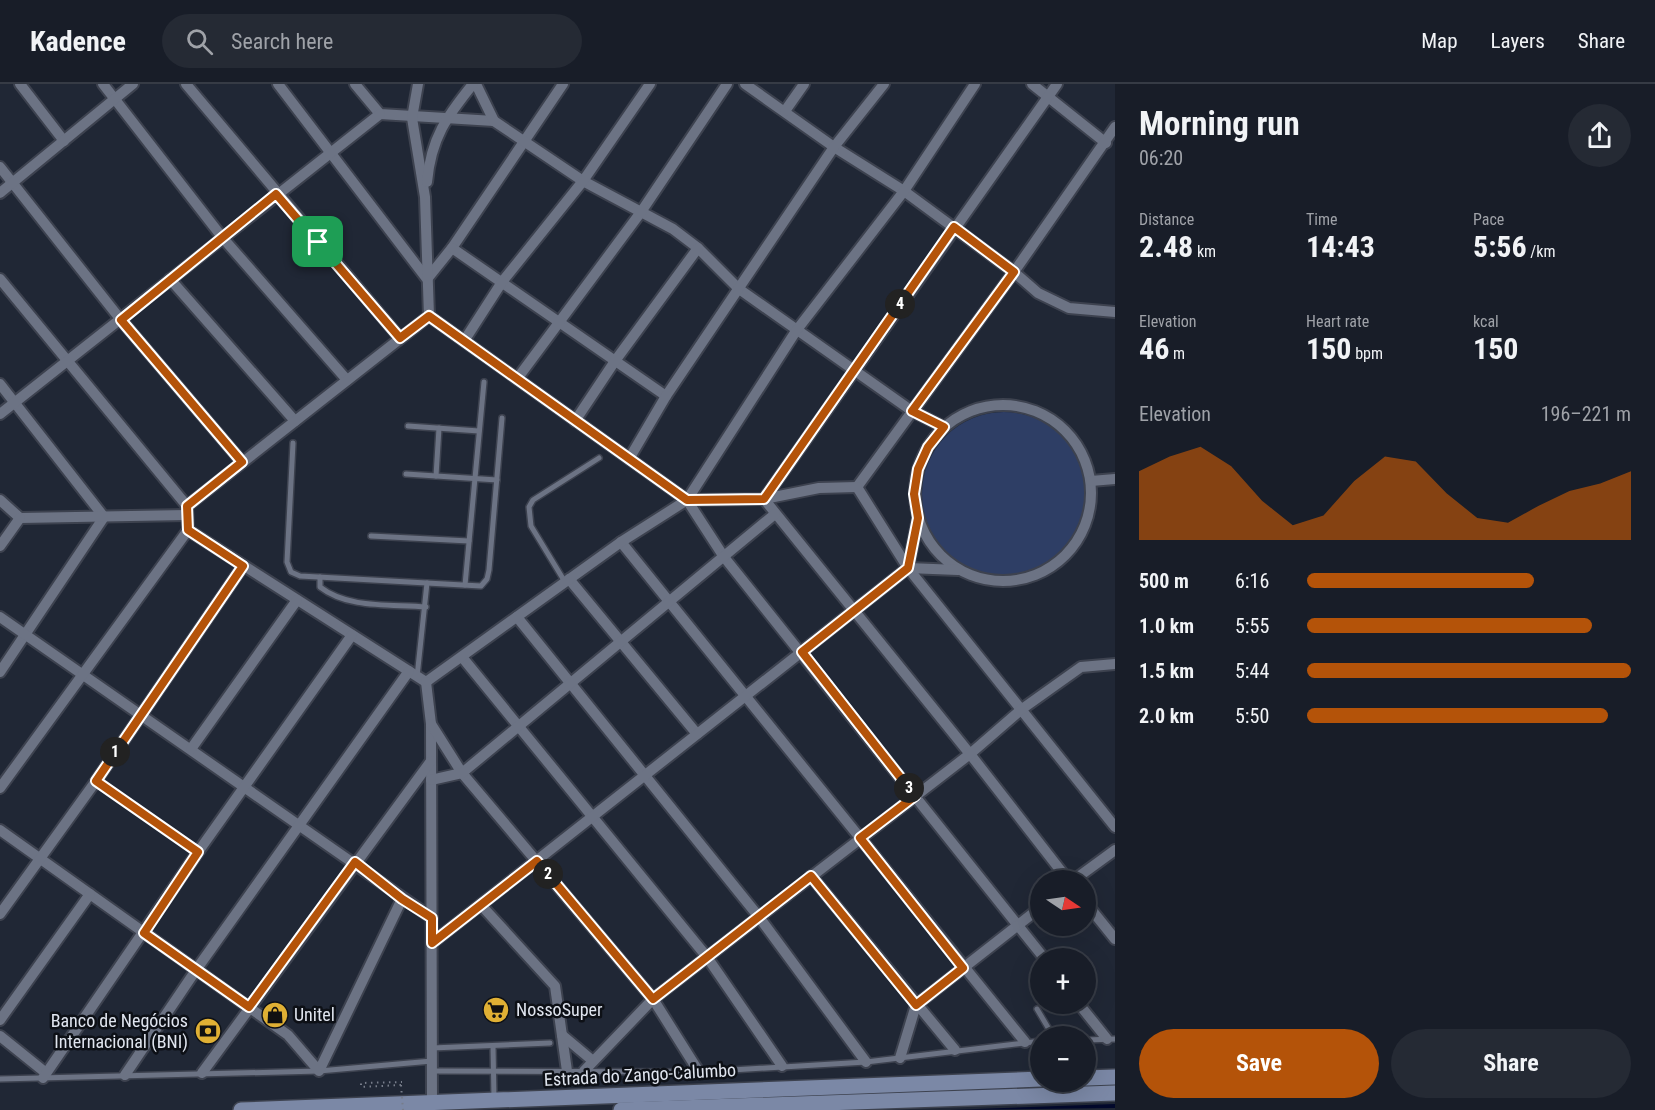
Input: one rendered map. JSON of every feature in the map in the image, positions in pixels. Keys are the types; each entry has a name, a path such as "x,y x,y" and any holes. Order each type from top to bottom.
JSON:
{"main road":[{"path":"1096,1078 1115,1077"},
{"name":"Estrada do Zango-Calumbo","path":"241,1110 1030,1079"},
{"name":"Estrada do Zango-Calumbo","path":"621,1110 1115,1093"}],"street":[{"path":"20,84 64,141"},
{"path":"103,84 222,237 347,380"},
{"path":"0,193 133,84"},
{"path":"186,84 276,194 400,338"},
{"path":"278,84 427,279"},
{"path":"355,84 380,114 412,118 494,121"},
{"path":"418,84 412,118 425,197"},
{"path":"429,316 425,197 429,161 444,119 475,84 494,121 583,181 673,229 698,248 739,289 796,331 912,411 944,427"},
{"path":"427,279 452,248 563,84"},
{"path":"464,341 502,282 583,181 650,84"},
{"path":"517,379 641,212 727,84"},
{"path":"745,84 834,147 904,191 1014,272 1038,293 1069,308 1115,312"},
{"path":"785,111 804,84"},
{"path":"629,459 666,396 834,147 884,84"},
{"path":"125,1075 196,970 301,825 418,677 462,657 621,542 687,500 796,331 904,191 975,84"},
{"path":"1032,84 1106,143"},
{"path":"764,499 1056,84"},
{"path":"0,414 380,114"},
{"path":"858,487 1014,272 1115,127"},
{"path":"0,167 121,320 242,462"},
{"path":"452,248 666,396"},
{"path":"575,421 615,361 698,248"},
{"path":"0,279 187,510 188,530 0,788"},
{"path":"170,279 295,420"},
{"path":"0,500 20,518 104,517 187,510 242,462 429,316"},
{"path":"429,316 687,500 724,557 1036,948"},
{"path":"0,384 104,517"},
{"path":"993,405 1029,409 1046,415 1068,432 1083,454 1091,481 1090,509 1081,536 1063,559 1040,574 1012,582 984,580 958,570 940,556 927,539 918,518 914,494 918,469 928,447 944,427 966,412 993,405"},
{"path":"1091,481 1115,479"},
{"path":"687,500 764,499 819,488 858,487"},
{"path":"858,487 908,568 1115,826"},
{"path":"764,499 970,754 1060,870"},
{"path":"431,780 462,772 618,641 775,514"},
{"path":"0,672 104,517"},
{"path":"0,546 20,518"},
{"path":"908,568 918,518"},
{"path":"188,530 418,677 431,724 432,1104"},
{"path":"621,542 1025,1042"},
{"path":"0,914 96,781 243,566"},
{"path":"432,943 908,568 958,570"},
{"path":"567,580 697,734"},
{"path":"191,749 297,600"},
{"path":"0,617 246,786 355,862 402,899 432,918"},
{"path":"517,617 759,917 866,1062"},
{"path":"0,1036 45,1076 198,852 352,635"},
{"path":"462,657 591,818 707,957 782,1066"},
{"path":"584,1071 653,999 970,754 1022,709 1081,667 1115,664"},
{"path":"431,724 462,772 653,999 699,1072"},
{"path":"202,1073 431,761"},
{"path":"0,830 294,1039 319,1071 402,899"},
{"path":"1088,870 1115,850"},
{"path":"811,876 955,1050"},
{"path":"0,1020 90,894"},
{"path":"481,905 555,986 567,1071"},
{"path":"900,1058 916,1005 1030,915"},
{"path":"1096,915 1115,939"},
{"path":"1088,1014 1111,1039"},
{"path":"562,1035 593,1061"}],"lane":[{"path":"465,585 483,382"},
{"path":"293,443 287,562 291,572 300,576 480,585 487,579 502,418"},
{"path":"408,426 479,431"},
{"path":"436,476 439,428"},
{"path":"567,580 531,525 529,507 533,500 599,458"},
{"path":"406,474 497,480"},
{"path":"371,536 469,541"},
{"path":"320,577 320,587 332,596 345,600 426,607"},
{"path":"418,677 427,583"},
{"path":"96,781 198,852"},
{"path":"1096,1040 1111,1039"},
{"path":"0,1079 432,1066 493,1071 699,1072 866,1062 1030,1042"},
{"path":"432,1048 550,1043"},
{"path":"493,1046 494,1101"}],"path":[{"path":"361,1083 401,1083 361,1087 361,1083"},
{"path":"401,1083 403,1110"}],"shaded area":[{"path":"1004,412 1035,419 1062,436 1079,463 1086,494 1079,525 1062,552 1035,569 1004,576 973,569 946,552 929,525 922,494 929,463 946,436 973,419"},
{"path":"1115,1104 1115,1108 950,1110"}],"place":[{"name":"NossoSuper","path":"496,1010"},
{"name":"Unitel","path":"275,1015"},
{"name":"Banco de Negócios Internacional (BNI)","path":"208,1031"}],"route":[{"path":"276,194 318,242 400,338 429,316 687,500 764,499 954,227 1014,272 912,411 944,427 928,447 918,469 914,494 918,518 908,568 802,652 915,796 860,838 963,968 916,1005 811,876 653,999 537,861 432,943 432,918 402,899 355,862 249,1007 144,933 198,852 96,781 243,566 188,530 187,506 242,462 121,320 276,194"}]}
